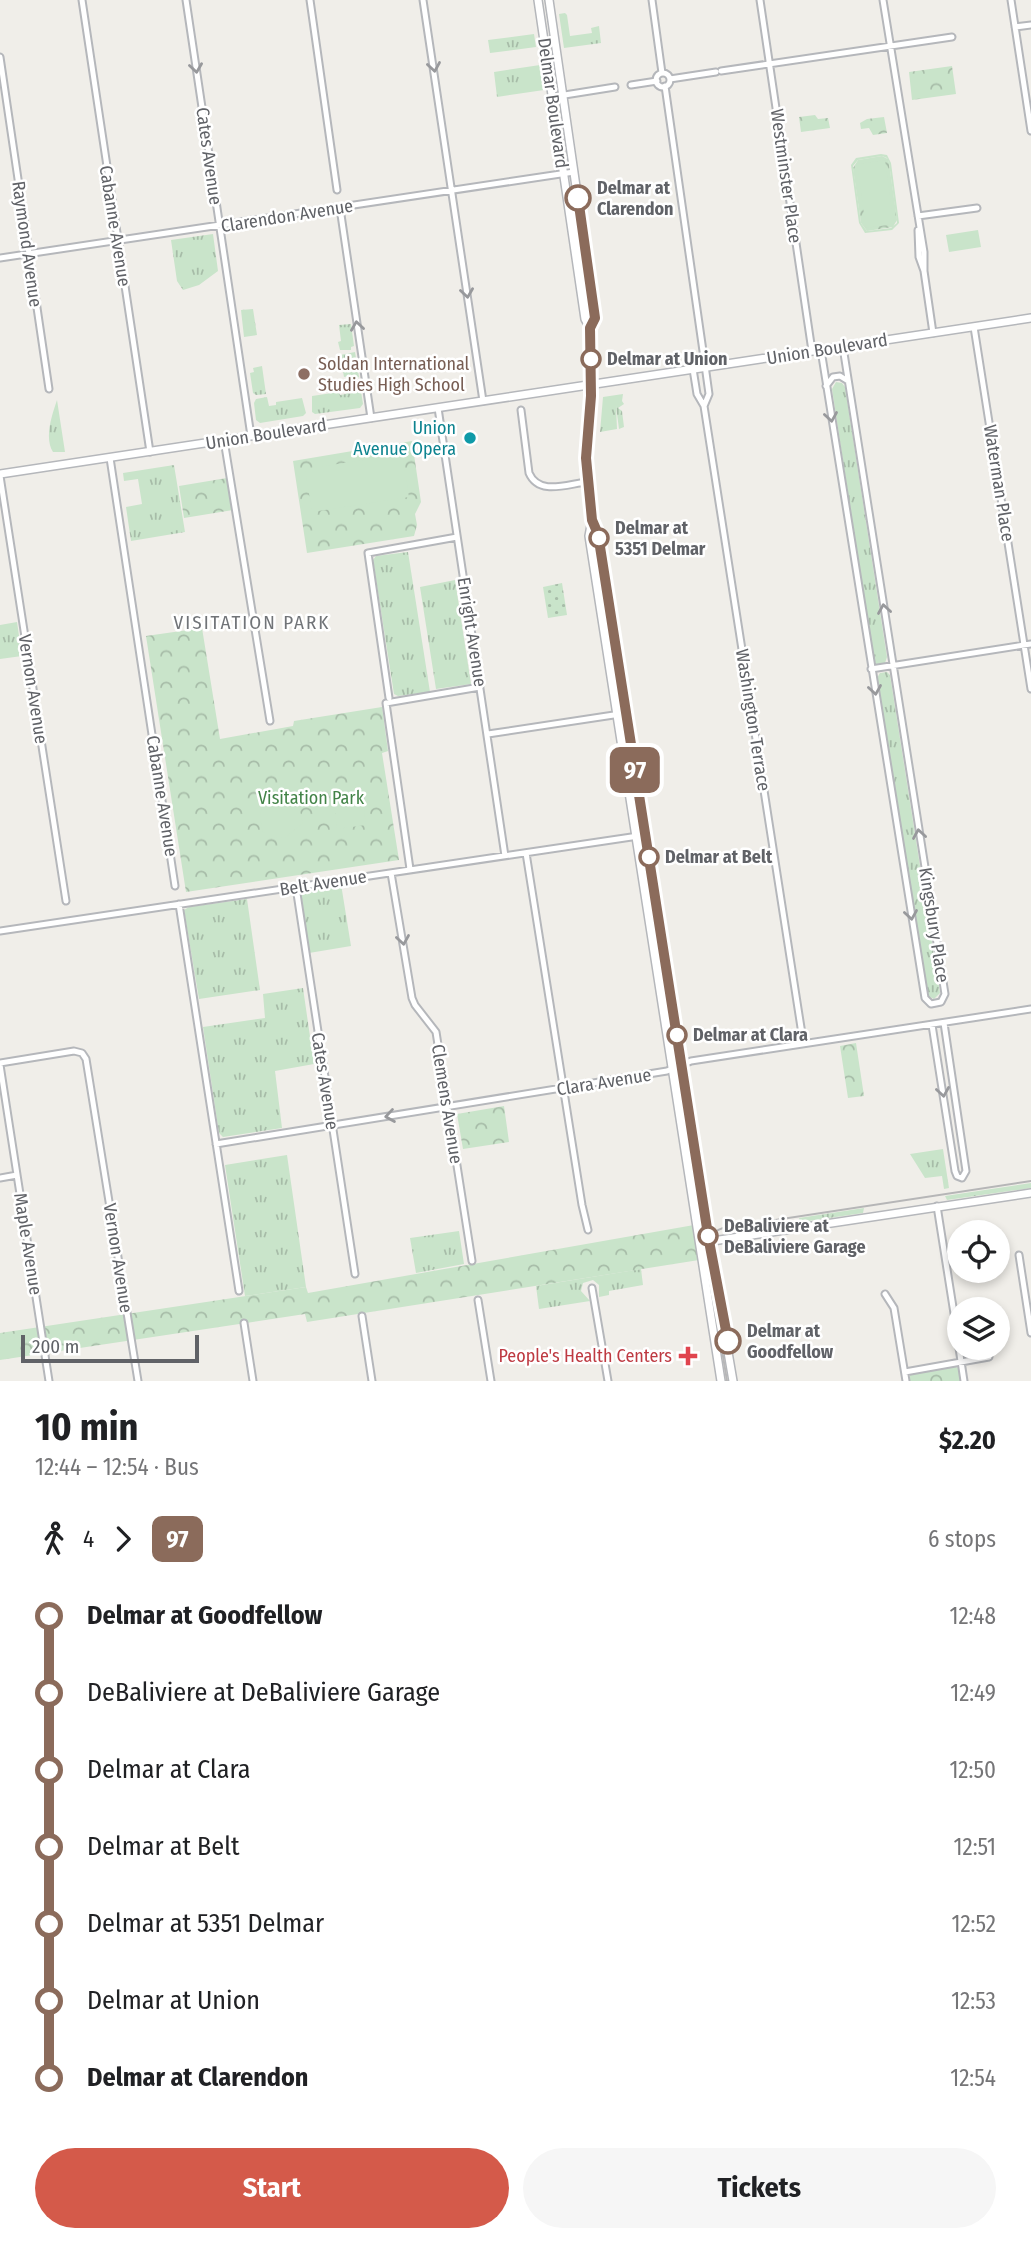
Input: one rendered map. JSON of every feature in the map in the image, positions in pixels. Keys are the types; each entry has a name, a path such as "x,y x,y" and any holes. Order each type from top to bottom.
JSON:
{"main road":[{"name":"Delmar Boulevard","path":"538,0 585,319 590,328"},
{"name":"Delmar Boulevard","path":"549,0 595,318 590,328 591,384 586,440 587,482 592,520 598,534 733,1381"},
{"name":"Union Boulevard","path":"0,475 1031,318"},
{"name":"Delmar Boulevard","path":"592,520 589,536 721,1381"},
{"path":"680,1116 690,1115"},
{"path":"700,1243 1031,1193"}],"street":[{"name":"Cabanne Avenue","path":"82,0 150,452"},
{"name":"Cates Avenue","path":"186,0 251,436"},
{"path":"310,0 337,190"},
{"path":"423,0 482,401"},
{"path":"652,0 662,73"},
{"name":"Westminster Place","path":"760,0 816,351"},
{"path":"883,0 925,252 924,271 933,333"},
{"path":"1011,0 1031,131"},
{"path":"1015,27 1031,25"},
{"path":"704,406 709,394 706,367 665,86 670,79 952,37"},
{"name":"Raymond Avenue","path":"0,57 49,389"},
{"path":"662,73 670,79"},
{"path":"657,81 657,77 662,73"},
{"path":"631,85 657,81"},
{"path":"657,81 659,85 665,86"},
{"path":"552,97 615,87"},
{"name":"Clarendon Avenue","path":"0,258 574,173"},
{"path":"340,208 371,418"},
{"path":"918,216 977,208"},
{"name":"Waterman Place","path":"974,327 1026,643 1031,689"},
{"name":"Kingsbury Place","path":"816,351 826,386 925,998 931,1004 941,1002 945,994 843,346"},
{"path":"693,369 697,394 704,406"},
{"path":"826,386 834,377 840,376 848,381"},
{"name":"Washington Terrace","path":"704,406 803,1034"},
{"name":"Enright Avenue","path":"438,408 505,856"},
{"path":"521,410 529,473 533,481 548,487 587,482"},
{"path":"224,440 270,721"},
{"name":"Cabanne Avenue","path":"110,458 176,886"},
{"name":"Vernon Avenue","path":"0,475 66,901"},
{"path":"410,869 369,553 457,537"},
{"path":"871,669 1026,643"},
{"path":"388,701 480,687"},
{"path":"488,734 626,713"},
{"name":"Belt Avenue","path":"0,931 645,835"},
{"path":"526,853 588,1230"},
{"name":"Clemens Avenue","path":"391,873 412,998 436,1032 472,1261"},
{"name":"Cates Avenue","path":"296,887 355,1274"},
{"path":"179,904 239,1291"},
{"name":"Clara Avenue","path":"216,1144 672,1069 691,1061 1031,1009"},
{"path":"932,1025 955,1171 961,1178 966,1171 944,1023"},
{"name":"Vernon Avenue","path":"0,1064 74,1051 82,1053 89,1068 138,1381"},
{"name":"Maple Avenue","path":"0,1064 49,1381"},
{"path":"0,1178 17,1175"},
{"path":"937,1206 951,1297"},
{"path":"1019,1255 1031,1332"},
{"path":"592,1288 608,1381"},
{"path":"885,1294 894,1308 906,1381"},
{"path":"478,1300 491,1381"},
{"path":"362,1316 372,1381"},
{"path":"244,1323 253,1381"},
{"path":"905,1372 973,1360"},
{"path":"962,1362 964,1381"}],"green space":[{"path":"565,13 570,36 592,33 591,28 599,26 601,43 564,48 559,14"},
{"path":"534,34 536,47 490,53 488,40"},
{"path":"540,65 544,90 497,97 494,72"},
{"path":"952,66 956,94 912,100 909,72"},
{"path":"815,115 818,119 828,118 830,128 801,132 799,117"},
{"path":"884,117 887,133 873,135 869,128 861,129 860,123 867,119"},
{"path":"881,154 887,155 891,163 899,223 892,230 865,233 859,223 851,165 856,158","holes":["882,156 887,158 897,223 891,228 867,231 861,223 853,166 858,160"]},
{"path":"882,156 888,159 889,163 897,220 893,227 867,231 861,223 853,168 858,160"},
{"path":"885,160 894,224 866,228 857,164"},
{"path":"978,230 981,247 949,252 946,235"},
{"path":"213,234 218,271 199,285 183,290 177,281 171,240"},
{"path":"253,309 257,335 244,337 241,310"},
{"path":"351,324 354,346 351,350 340,350 339,325"},
{"path":"355,352 359,377 350,381 349,376 344,377 340,355"},
{"path":"262,366 266,394 256,395 253,393 250,373 254,372 253,368"},
{"path":"836,382 845,387 887,657 885,663 876,664 873,657 832,389"},
{"path":"345,385 360,385 363,404 360,408 315,414 312,412 312,396 339,392 340,395 346,394"},
{"path":"623,394 624,404 618,408 622,411 624,427 619,429 616,406 617,429 600,432 603,397"},
{"path":"267,397 269,406 276,405 276,402 302,398 306,413 303,416 260,423 256,420 254,403 256,399"},
{"path":"57,400 65,452 53,452 49,440"},
{"path":"412,441 421,502 415,514 417,525 414,536 307,553 293,461"},
{"path":"402,454 409,497 312,512 305,469"},
{"path":"174,465 185,532 131,541 126,507 142,504 138,479 124,481 123,473"},
{"path":"227,478 233,510 184,518 179,486"},
{"path":"408,552 430,692 398,696 394,694 373,560 376,556"},
{"path":"455,580 471,684 436,689 420,587"},
{"path":"562,583 567,615 548,618 543,587"},
{"path":"17,622 22,656 0,659 0,625"},
{"name":"Visitation Park","path":"202,628 220,739 293,726 294,721 382,707 388,751 382,753 399,860 186,892 146,636"},
{"path":"887,672 890,675 940,993 934,999 928,996 877,678 880,673"},
{"path":"283,793 295,800 303,823 285,838 273,837 263,832 260,818 262,807 270,798"},
{"path":"363,800 366,825 337,829 334,804"},
{"path":"341,884 351,946 309,953 301,892"},
{"path":"247,899 260,990 199,999 184,910"},
{"path":"303,988 314,1064 275,1071 282,1128 223,1137 219,1133 203,1027 265,1018 263,994"},
{"path":"856,1043 864,1096 848,1098 840,1046"},
{"path":"504,1106 509,1142 463,1149 457,1114"},
{"path":"943,1149 949,1188 944,1189 942,1176 925,1178 910,1154"},
{"path":"287,1155 306,1287 245,1296 225,1165"},
{"path":"1031,1183 1031,1188 947,1200 945,1196"},
{"path":"864,1208 863,1213 802,1222 799,1218"},
{"path":"694,1225 699,1260 307,1322 305,1314 0,1360 0,1333 306,1287 308,1293"},
{"path":"459,1231 464,1264 416,1273 410,1238"},
{"path":"641,1269 643,1285 609,1291 609,1295 599,1297 599,1285 593,1280 583,1283 581,1291 590,1301 539,1309 536,1286"},
{"path":"956,1367 959,1369 961,1381 909,1381 910,1374"}],"tram line":[{"path":"727,1381 706,1251 708,1240 715,1232 723,1228 1031,1181"}],"bus line":[{"name":"97","path":"578,198 595,318 590,328 591,396 587,426 587,482 592,520 598,534 709,1241 728,1341"}],"place":[{"name":"Delmar at Clarendon","path":"578,198"},
{"name":"Delmar at Union","path":"591,359"},
{"name":"Soldan International Studies High School","path":"304,374"},
{"name":"Union Avenue Opera","path":"470,438"},
{"name":"Delmar at 5351 Delmar","path":"599,538"},
{"name":"Delmar at Belt","path":"649,857"},
{"name":"Delmar at Clara","path":"677,1035"},
{"name":"DeBaliviere at DeBaliviere Garage","path":"708,1236"},
{"name":"Delmar at Goodfellow","path":"728,1341"},
{"name":"People's Health Centers","path":"688,1356"}],"district":[{"name":"VISITATION PARK","path":"252,622"}]}
